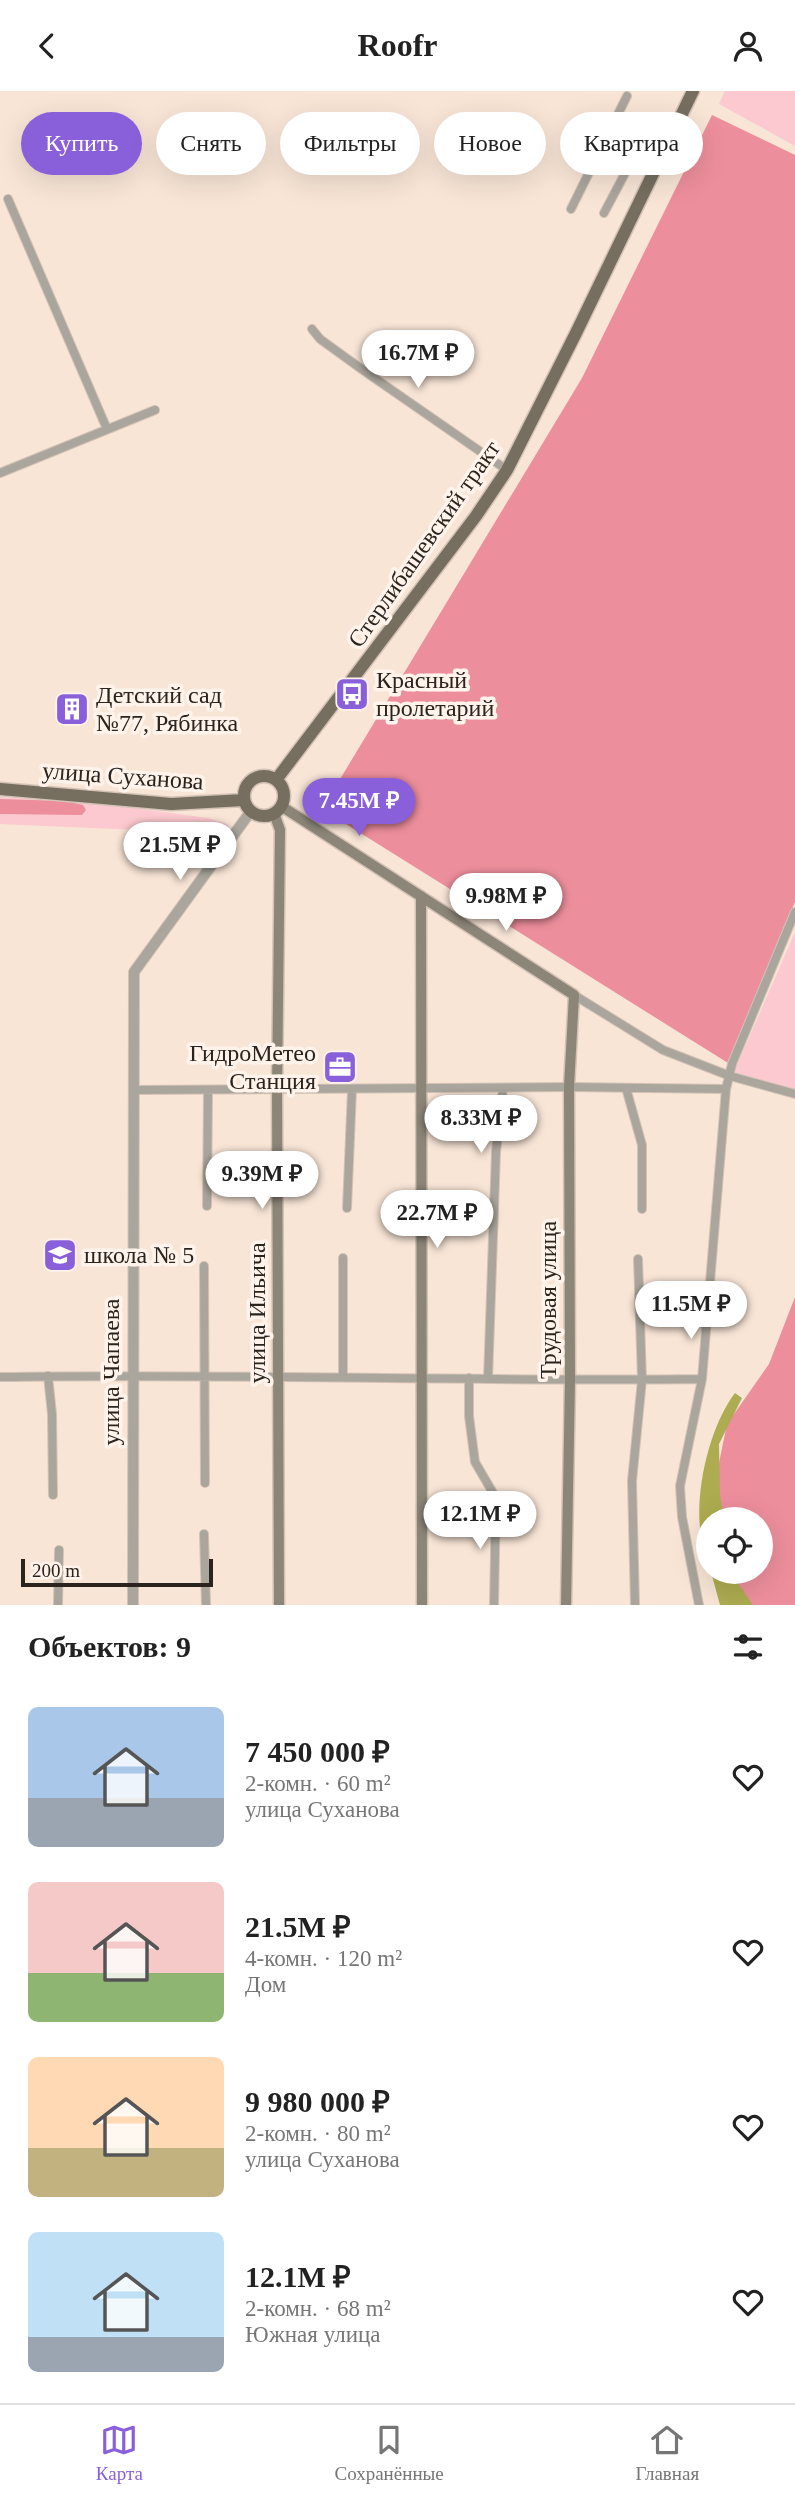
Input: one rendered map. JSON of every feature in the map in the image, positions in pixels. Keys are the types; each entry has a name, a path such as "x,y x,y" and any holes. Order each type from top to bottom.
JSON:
{"main road":[{"name":"Стерлибашевский тракт","path":"683,112 693,91"},
{"name":"Стерлибашевский тракт","path":"276,780 507,470 652,175"},
{"path":"267,776 276,780 284,795 277,809 263,816 247,806 245,787 254,778 267,776"},
{"name":"улица Суханова","path":"0,789 172,804 247,806"},
{"path":"277,809 421,896 574,995"},
{"name":"улица Ильича","path":"277,809 280,830 276,1091 279,1605"},
{"path":"421,896 422,1605"},
{"name":"Трудовая улица","path":"566,1605 570,1380 569,1087 574,995"}],"street":[{"path":"620,112 628,96"},
{"path":"571,209 588,175"},
{"path":"604,213 624,175"},
{"path":"8,199 107,429"},
{"path":"312,329 320,339 360,368 507,470"},
{"path":"0,473 155,410"},
{"name":"улица Чапаева","path":"133,1605 135,972 247,806"},
{"path":"699,1605 682,1517 680,1486 702,1379 726,1089 732,1064 795,912"},
{"path":"574,995 663,1049 730,1076 795,1094"},
{"path":"134,1090 569,1087 726,1089"},
{"path":"488,1379 496,1152 503,1088"},
{"path":"626,1088 642,1145 642,1209"},
{"path":"347,1207 352,1090"},
{"path":"207,1206 208,1091"},
{"path":"343,1258 343,1376"},
{"path":"635,1605 632,1481 642,1380 638,1259"},
{"path":"204,1266 205,1483"},
{"path":"0,1377 132,1374 570,1380 702,1379"},
{"path":"48,1376 52,1414 53,1495"},
{"path":"469,1378 469,1416 475,1462 496,1498 494,1605"},
{"path":"204,1534 205,1605"},
{"path":"58,1605 59,1550"}],"shaded area":[{"path":"725,91 795,91 795,146 719,104"},
{"path":"712,115 795,155 795,902 728,1063 322,809 582,378 682,175 703,175 703,133"},
{"path":"0,797 104,804 208,818 227,824 231,834 0,824"},
{"path":"0,799 65,801 83,805 86,810 82,815 0,814"},
{"path":"795,932 795,1090 734,1072"},
{"path":"795,1297 795,1605 748,1605 737,1584 773,1584 773,1507 716,1507 713,1492 727,1424 769,1364"},
{"path":"735,1393 742,1398 719,1444 722,1507 700,1507 702,1481 711,1442"},
{"path":"714,1584 739,1584 753,1605 720,1605"}],"place":[{"name":"Красный пролетарий","path":"352,694"},
{"name":"Детский сад №77, Рябинка","path":"72,709"},
{"name":"ГидроМетео Станция","path":"340,1067"},
{"name":"школа № 5","path":"60,1255"}]}
